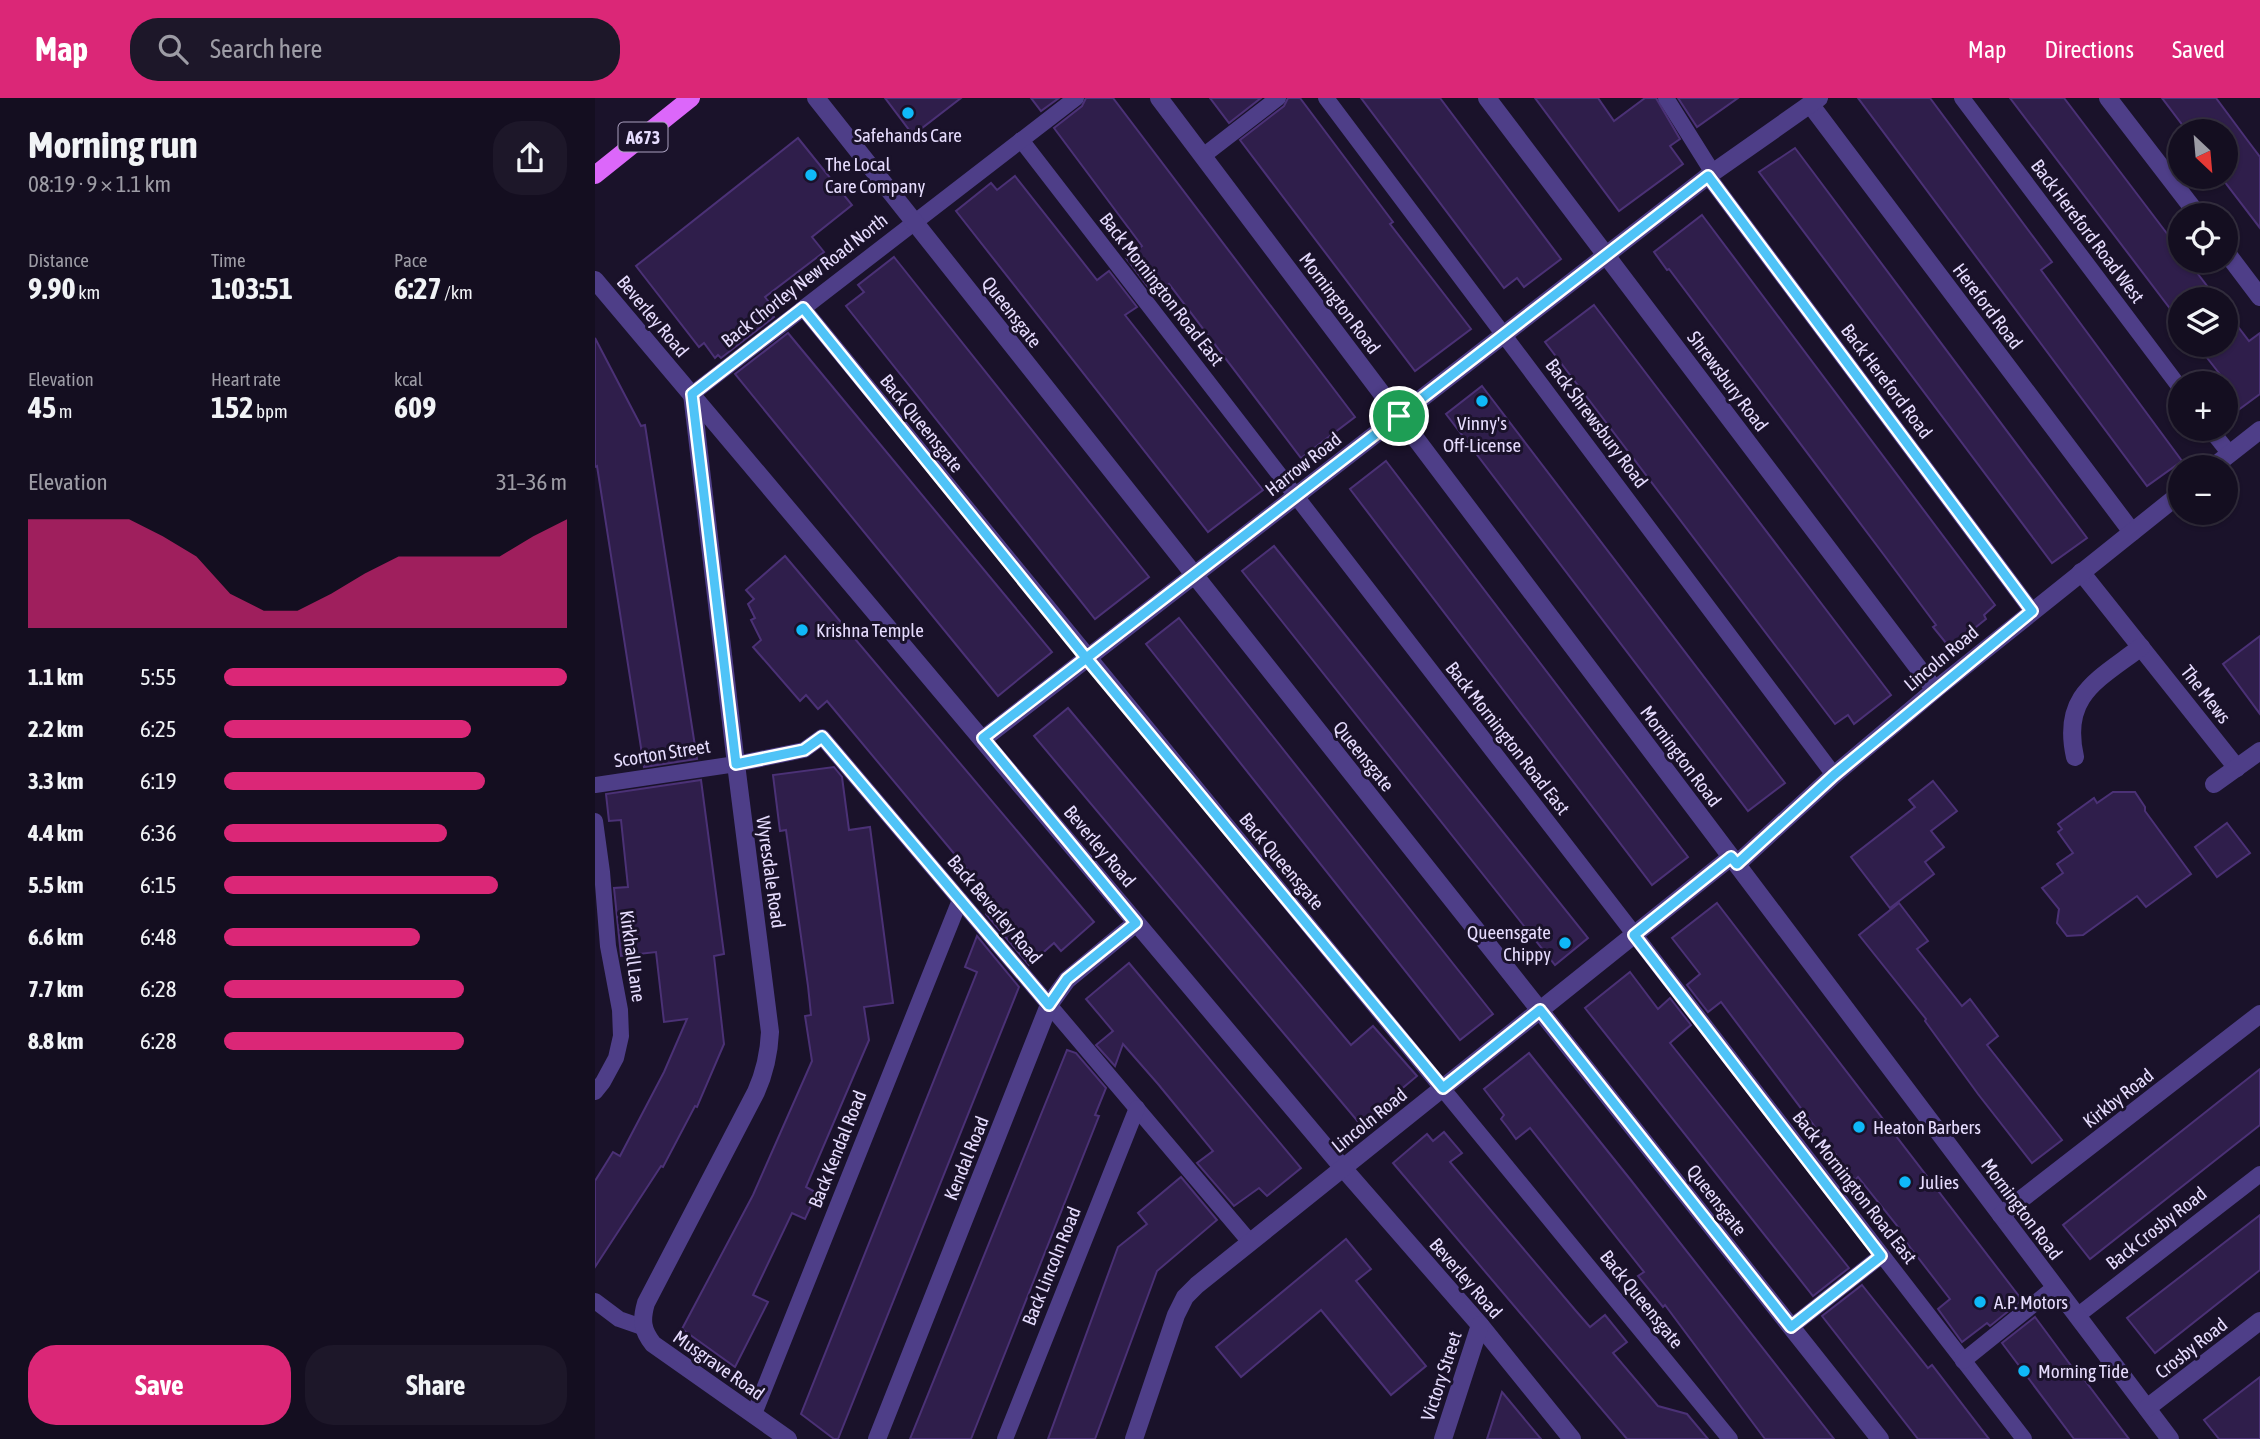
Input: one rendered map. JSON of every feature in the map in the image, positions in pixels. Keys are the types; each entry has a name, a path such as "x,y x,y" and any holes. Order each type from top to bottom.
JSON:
{"main road":[{"name":"A673","path":"595,175 691,98"}],"street":[{"name":"Queensgate","path":"816,98 1880,1439"},
{"name":"Mornington Road","path":"1159,98 2170,1439"},
{"name":"Shrewsbury Road","path":"1487,98 1935,690"},
{"path":"2108,98 2189,203"},
{"name":"Harrow Road","path":"983,738 1710,174 1814,101"},
{"name":"Hereford Road","path":"1814,101 2132,532"},
{"path":"2238,268 2260,297"},
{"name":"Beverley Road","path":"595,281 1343,1168 1479,1325 1572,1439"},
{"name":"Wyresdale Road","path":"642,1327 646,1303 743,1120 764,1073 770,1032 692,394"},
{"path":"2229,454 2260,430"},
{"name":"Lincoln Road","path":"1134,1439 1176,1315 1185,1297 1634,935 1734,861 1935,690 2168,503"},
{"name":"The Mews","path":"2081,572 2237,768"},
{"path":"2075,757 2071,722 2078,702 2089,686 2141,647"},
{"path":"2214,784 2260,751"},
{"name":"Kendal Road","path":"877,1439 1049,1005 1067,979 1136,923"},
{"name":"Kirkby Road","path":"2001,1215 2260,1014"},
{"name":"Crosby Road","path":"2147,1408 2260,1321"},
{"name":"Victory Street","path":"1443,1439 1479,1325"},
{"name":"Musgrave Road","path":"642,1327 653,1344 788,1439"}],"lane":[{"name":"Back Chorley New Road North","path":"692,394 1076,98"},
{"path":"1202,156 1278,98"},
{"name":"Back Shrewsbury Road","path":"1326,98 1834,775"},
{"name":"Back Hereford Road","path":"1666,98 1710,174 2032,611"},
{"name":"Back Hereford Road West","path":"1962,98 2168,372"},
{"name":"Back Mornington Road East","path":"1021,140 2024,1439"},
{"name":"Back Queensgate","path":"803,308 1087,659 1730,1439"},
{"path":"2219,441 2229,454"},
{"name":"Back Beverley Road","path":"736,764 804,750 822,737 1250,1242"},
{"name":"Scorton Street","path":"595,785 736,764"},
{"name":"Kirkhall Lane","path":"595,821 599,872 608,946 620,1010 621,1036 616,1058 595,1091"},
{"name":"Back Kendal Road","path":"754,1415 960,900"},
{"name":"Back Lincoln Road","path":"1005,1439 1137,1108"},
{"name":"Back Crosby Road","path":"2077,1316 2260,1174"},
{"path":"1791,1327 1881,1256"},
{"path":"1963,1361 2055,1287"},
{"name":"Musgrave Road","path":"595,1301 619,1319 642,1327"}],"building":[{"path":"885,98 961,98 913,135"},
{"path":"1031,98 1059,98 1041,111"},
{"path":"1086,98 1113,98 1355,417 1301,458 1169,284 1154,295 1126,258 1142,246 1054,128 1082,106"},
{"path":"1210,98 1261,98 1229,123"},
{"path":"1288,98 1300,98 1393,222 1390,224 1471,329 1415,371 1240,140 1284,106"},
{"path":"1361,98 1440,98 1561,259 1524,287 1517,278 1504,288"},
{"path":"1535,98 1598,98 1614,121 1645,98 1656,98 1680,139 1670,146 1683,164 1619,211"},
{"path":"1678,98 1738,98 1697,127"},
{"path":"1858,98 1930,98 2052,262 2041,270 2178,455 2168,455 2168,471 2147,486"},
{"path":"2010,98 2064,98 2168,235 2168,273 2197,273 2208,287 2168,287 2168,306"},
{"path":"2162,98 2216,98 2232,119 2178,119"},
{"path":"2238,128 2260,157 2260,228 2230,189 2238,189"},
{"path":"798,138 852,205 812,237 824,252 765,297 776,311 772,314 774,317 721,358 718,355 715,358 704,343 699,347 636,266"},
{"path":"1795,148 2087,538 2052,563 1759,172"},
{"path":"1015,176 1097,280 1109,271 1137,307 1125,315 1263,490 1208,532 956,211 991,183 997,190"},
{"path":"1702,215 1995,605 1984,615 1986,619 1950,648 1884,555 1654,252"},
{"path":"894,257 1149,577 1095,619 846,306 864,292 858,285"},
{"path":"1594,305 1891,695 1854,724 1848,715 1835,724 1545,342"},
{"path":"2238,327 2249,341 2260,333 2260,394 2238,410 2238,371 2217,371 2206,357 2238,357"},
{"path":"788,333 1052,652 998,696 735,374"},
{"path":"595,338 641,426 645,425 697,759 644,767 597,466 595,467"},
{"path":"1482,386 1785,783 1748,811 1446,414"},
{"path":"1386,461 1688,857 1652,885 1350,489"},
{"path":"1274,546 1588,938 1555,965 1242,571"},
{"path":"785,556 1094,922 1061,951 1054,943 1029,965 986,914 992,899 827,701 818,709 806,695 800,701 753,647 761,640 751,620 755,618 748,604 754,599 746,590"},
{"path":"1179,618 1493,1014 1460,1040 1146,644"},
{"path":"2260,636 2260,714 2223,664"},
{"path":"1068,708 1351,1045 1373,1026 1417,1076 1360,1124 1034,736"},
{"path":"834,767 842,777 849,830 870,827 893,1003 864,1007 869,1040 806,1187 817,1193 805,1219 792,1213 753,1295 768,1302 735,1367 682,1329 753,1195 812,1061 805,1016 811,1015 808,986 786,830 780,831 773,775"},
{"path":"701,780 724,954 714,956 724,1044 697,1107 695,1106 663,1167 661,1166 595,1267 595,1181 613,1152 620,1156 664,1072 687,1019 664,1022 656,952 621,956 614,888 628,887 621,820 609,821 606,794"},
{"path":"1933,781 1957,811 1931,831 1944,847 1925,862 1934,874 1890,908 1851,857 1915,807 1909,800"},
{"path":"2113,792 2135,792 2145,811 2191,874 2146,907 2137,896 2083,935 2067,936 2057,923 2059,909 2042,888 2063,873 2057,864 2073,853 2058,832 2062,829 2058,824 2094,798 2097,803"},
{"path":"2227,823 2250,853 2217,877 2195,847"},
{"path":"1717,903 2022,1300 1990,1326 1987,1323 1962,1342 1938,1309 1950,1299 1896,1229 1898,1227 1858,1177 1855,1180 1721,1002 1708,1012 1687,985 1700,974 1672,938"},
{"path":"1899,903 1928,941 1917,949 1962,1006 1970,999 1998,1036 1987,1045 2062,1140 2032,1163 1978,1094 1926,1019 1859,935"},
{"path":"977,936 1019,987 838,1439 834,1439 801,1414 977,972 965,967"},
{"path":"1129,963 1301,1168 1267,1196 1259,1188 1234,1206 1197,1163 1213,1151 1158,1084 1123,1044 1115,1066 1096,1045 1113,1031 1086,999"},
{"path":"1630,972 1658,1009 1670,998 1691,1025 1670,1043 1849,1268 1813,1296 1585,1008"},
{"path":"1067,1050 1076,1053 1106,1088 1095,1115 1099,1116 971,1439 910,1439"},
{"path":"1529,1053 1834,1439 1765,1439 1665,1305 1663,1307 1638,1276 1644,1272 1530,1128 1516,1139 1501,1119 1504,1115 1484,1089"},
{"path":"2260,1069 2260,1125 2090,1259 2063,1225"},
{"path":"1444,1132 1462,1153 1450,1162 1576,1311 1590,1327 1605,1315 1627,1342 1613,1353 1658,1406 1687,1414 1708,1439 1627,1439 1393,1163 1427,1134 1433,1141"},
{"path":"1181,1177 1217,1220 1157,1271 1095,1439 1048,1439 1118,1247 1147,1224 1138,1213"},
{"path":"2260,1215 2260,1270 2155,1353 2127,1318"},
{"path":"1346,1239 1371,1269 1356,1281 1426,1366 1391,1395 1321,1310 1241,1377 1216,1347"},
{"path":"1862,1285 1928,1368 1932,1365 1989,1439 1918,1439 1822,1316"},
{"path":"2035,1317 2129,1439 2074,1439 2002,1343"},
{"path":"2260,1377 2260,1439 2219,1439 2204,1420"},
{"path":"1502,1392 1541,1439 1487,1439"}],"place":[{"name":"Safehands Care","path":"908,113"},
{"name":"The Local Care Company","path":"811,175"},
{"name":"Vinny's Off-License","path":"1482,401"},
{"name":"Krishna Temple","path":"802,630"},
{"name":"Queensgate Chippy","path":"1565,943"},
{"name":"Heaton Barbers","path":"1859,1127"},
{"name":"Julies","path":"1905,1182"},
{"name":"A.P. Motors","path":"1980,1302"},
{"name":"Morning Tide","path":"2024,1371"}],"route":[{"path":"1399,416 1087,659 983,738 1136,923 1067,979 1049,1005 822,737 804,750 736,764 692,394 803,308 1087,659 1443,1088 1540,1010 1791,1327 1881,1256 1634,935 1731,857 1737,864 1834,775 2032,611 1708,176 1399,416"}]}
